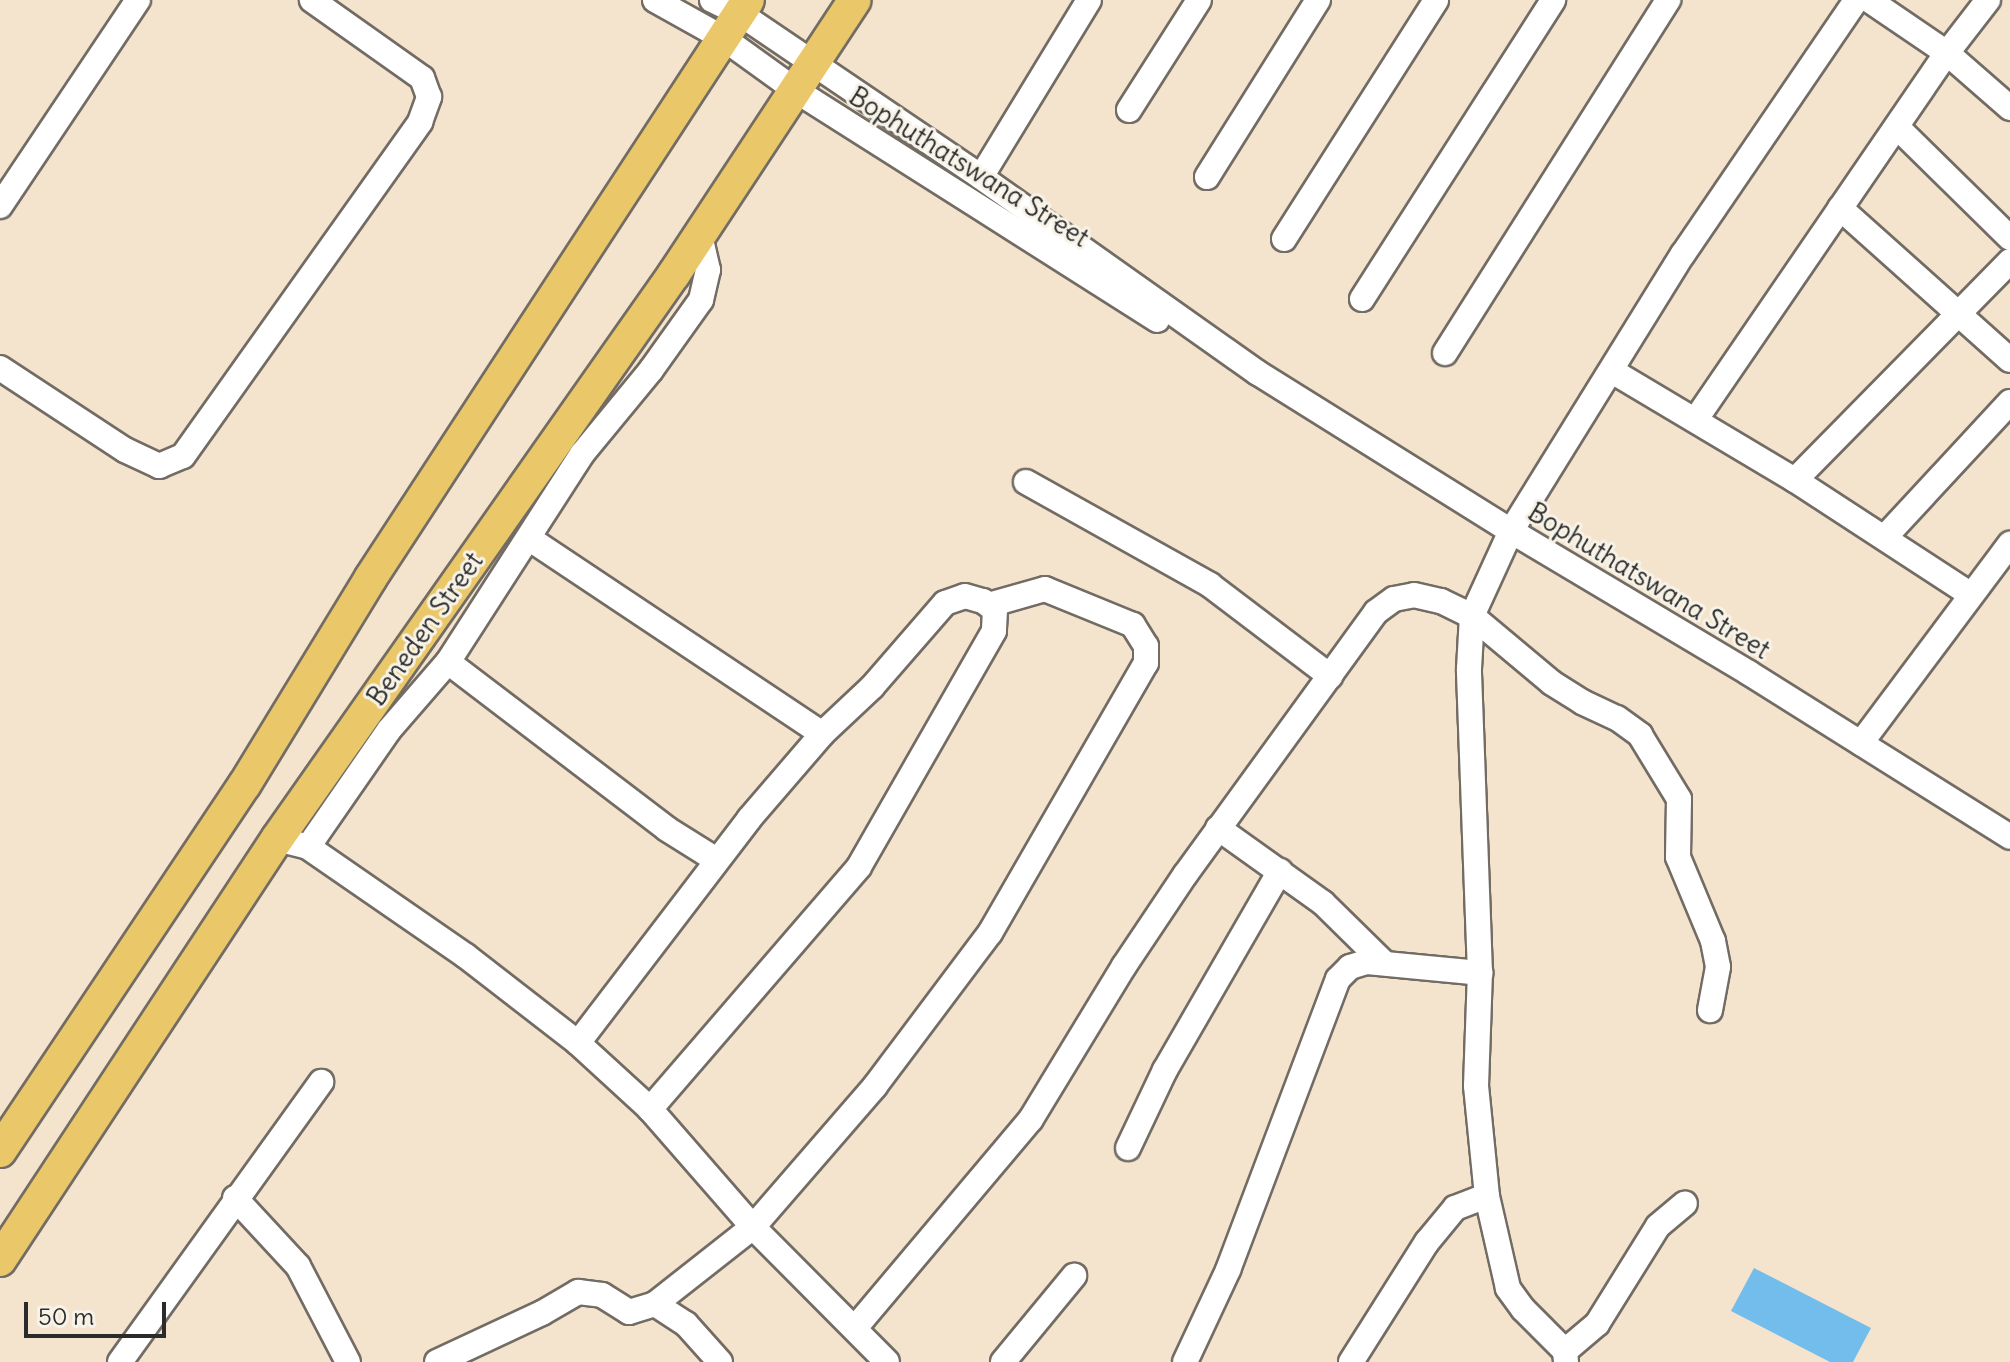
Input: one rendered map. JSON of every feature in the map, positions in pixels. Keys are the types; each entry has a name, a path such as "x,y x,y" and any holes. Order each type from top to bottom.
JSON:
{"main road":[{"name":"Beneden Street","path":"0,1260 277,839 700,235 855,0"},
{"path":"0,1151 245,784 370,579 582,258 731,13"}],"street":[{"path":"3,194 138,0"},
{"path":"0,368 125,450 159,466 183,456 420,122 429,97 422,78 312,0"},
{"name":"Bophuthatswana Street","path":"655,0 731,13 804,77 1196,345 1258,373"},
{"path":"981,177 1089,0"},
{"path":"1129,110 1199,0"},
{"path":"1207,177 1318,0"},
{"path":"1284,239 1436,0"},
{"path":"1362,299 1553,0"},
{"path":"1445,353 1668,0"},
{"path":"1685,1203 1658,1226 1597,1324 1566,1356 1508,1288 1487,1196 1476,1086 1480,973 1469,669 1472,616 1511,531 1683,254 1856,0"},
{"path":"1869,0 1947,53 2010,108"},
{"path":"1696,419 1947,53 1988,0"},
{"name":"Bophuthatswana Street","path":"804,77 981,177 1258,373 2010,837"},
{"path":"1897,127 2010,238"},
{"path":"1840,208 2010,360"},
{"path":"308,847 389,730 448,662 582,454 701,300 708,270 700,235"},
{"path":"1795,480 2010,261"},
{"path":"1612,371 1795,480 1970,594"},
{"path":"1885,537 2010,402"},
{"path":"1026,482 1210,585 1330,676"},
{"path":"530,539 822,734"},
{"path":"1861,743 2010,544"},
{"path":"437,1362 578,1292 602,1295 629,1312 655,1304 753,1227 875,1086 990,933 1146,663 1146,646 1133,625 1045,589 989,605"},
{"path":"855,1328 1031,1119 1124,966 1218,828 1376,612 1394,599 1414,595 1441,601 1472,616 1552,683 1640,735 1679,799 1678,857 1713,941 1718,967 1710,1010"},
{"path":"578,1043 715,859 822,734 872,687 945,603 965,596 995,610 994,631 859,867 650,1109"},
{"path":"448,662 667,829 715,859"},
{"path":"1218,828 1353,928 1383,962"},
{"path":"277,839 308,847 454,948 578,1043 650,1109 753,1227 887,1362"},
{"path":"1128,1148 1165,1070 1280,871"},
{"path":"1185,1362 1228,1270 1338,979 1350,967 1383,962 1480,973"},
{"path":"120,1362 321,1082"},
{"path":"1351,1362 1427,1242 1455,1208 1487,1196"},
{"path":"235,1198 298,1266 348,1362"},
{"path":"1003,1362 1074,1276"},
{"path":"655,1304 686,1324 720,1362"}],"water":[{"path":"1754,1268 1871,1328 1853,1362 1830,1362 1731,1311"}]}
